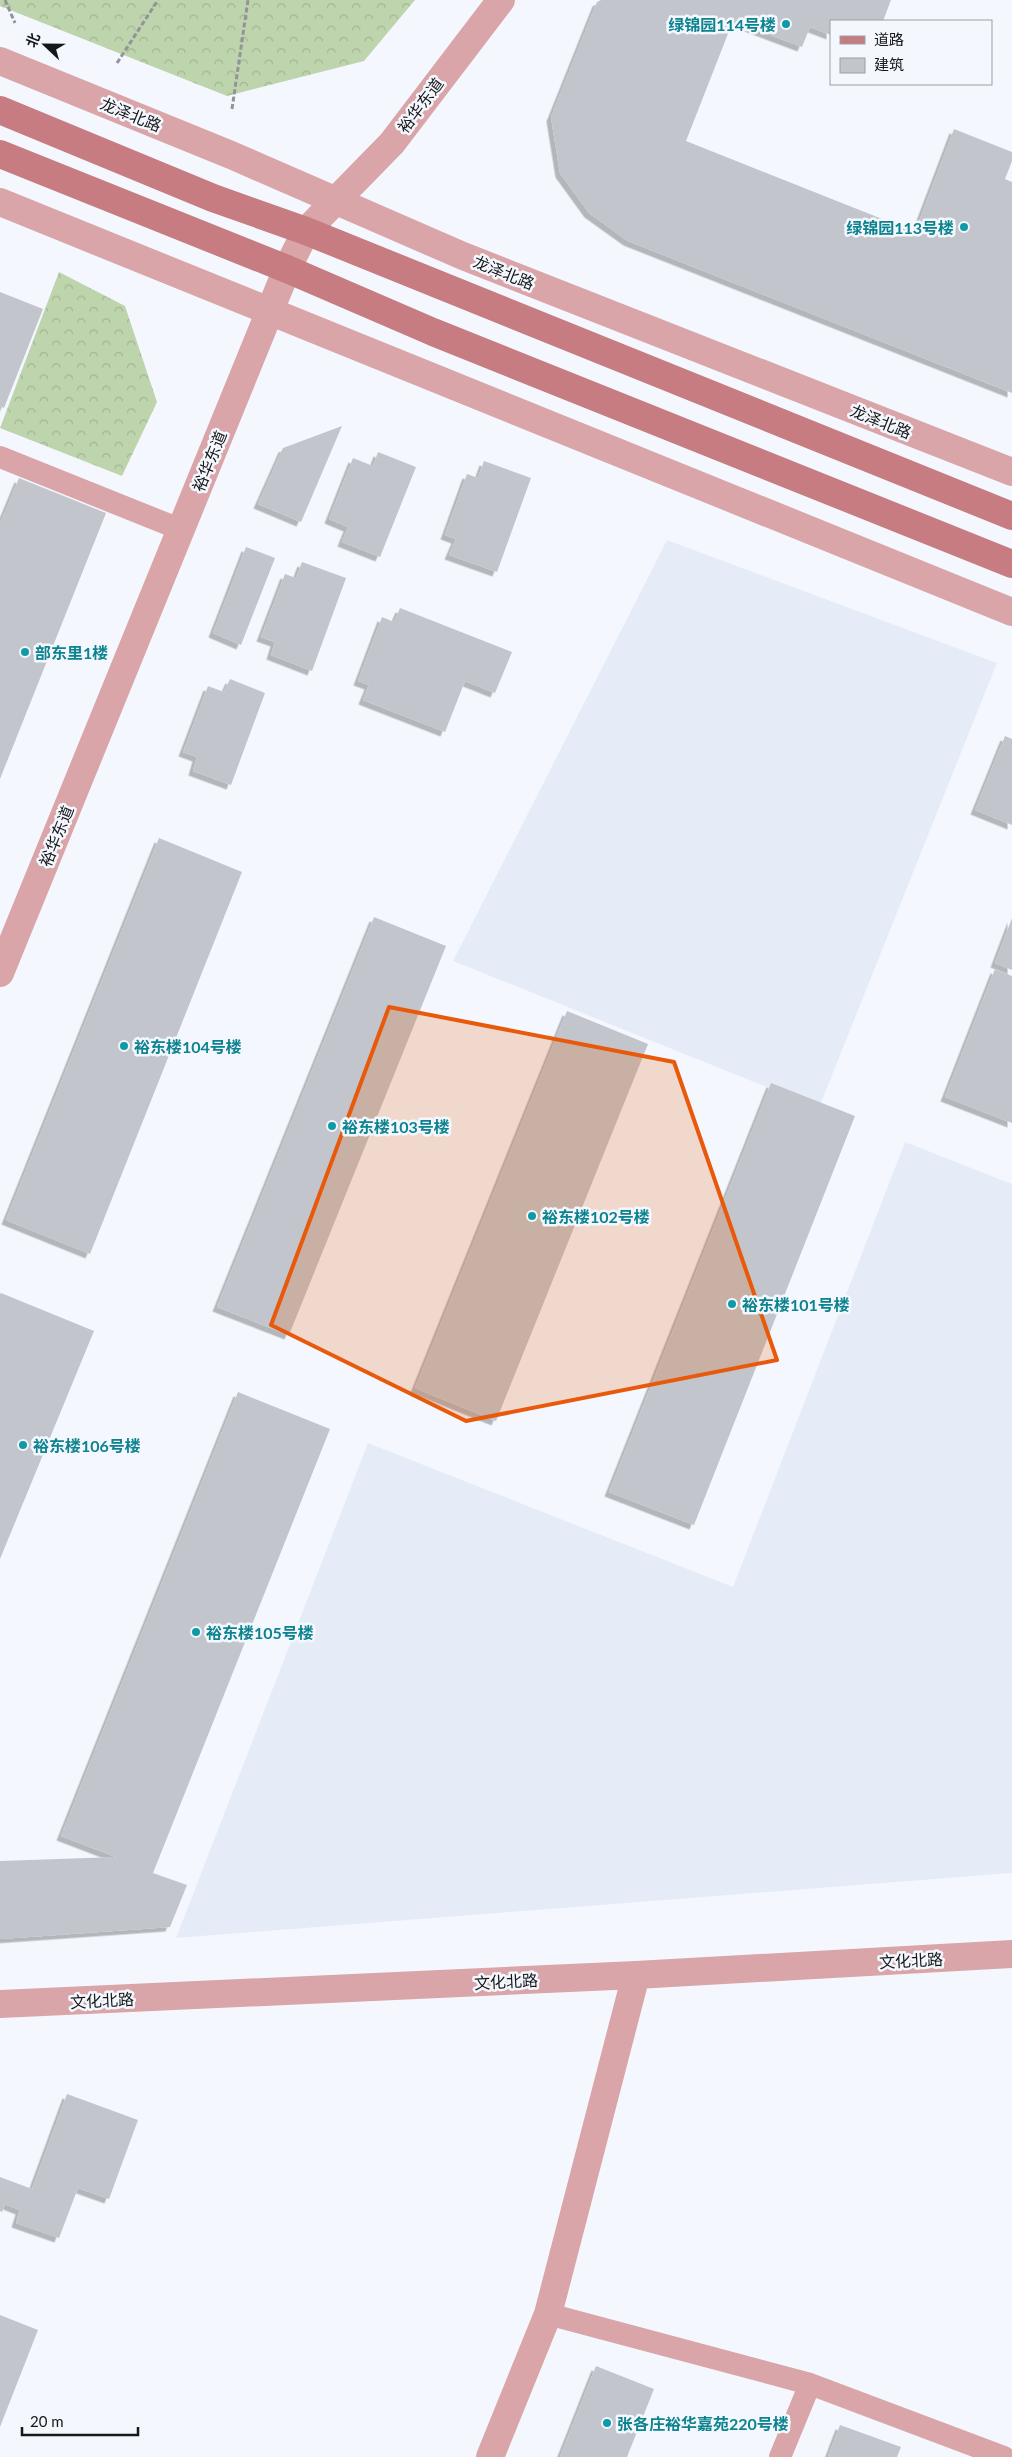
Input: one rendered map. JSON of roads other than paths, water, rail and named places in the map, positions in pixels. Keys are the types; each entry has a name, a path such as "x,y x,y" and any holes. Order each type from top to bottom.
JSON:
{"main road":[{"path":"0,110 213,198 306,231 1012,516"},
{"path":"0,154 286,269 442,336 1012,564"}],"street":[{"name":"裕华东道","path":"0,973 182,530 286,269 306,231 392,143 501,0"},
{"name":"龙泽北路","path":"0,61 335,200 463,256 1012,472"},
{"path":"0,202 271,310 1012,612"},
{"name":"文化北路","path":"0,2004 636,1976 1012,1954"},
{"path":"490,2457 548,2314 636,1976"}],"lane":[{"path":"0,457 182,530"},
{"path":"548,2314 810,2384 1004,2457"},
{"path":"780,2457 810,2384"}],"place":[{"name":"绿锦园114号楼","path":"786,24"},
{"name":"绿锦园113号楼","path":"964,227"},
{"name":"部东里1楼","path":"25,652"},
{"name":"裕东楼104号楼","path":"124,1046"},
{"name":"裕东楼103号楼","path":"332,1126"},
{"name":"裕东楼102号楼","path":"532,1216"},
{"name":"裕东楼101号楼","path":"732,1304"},
{"name":"裕东楼106号楼","path":"23,1445"},
{"name":"裕东楼105号楼","path":"196,1632"},
{"name":"张各庄裕华嘉苑220号楼","path":"607,2423"}]}
